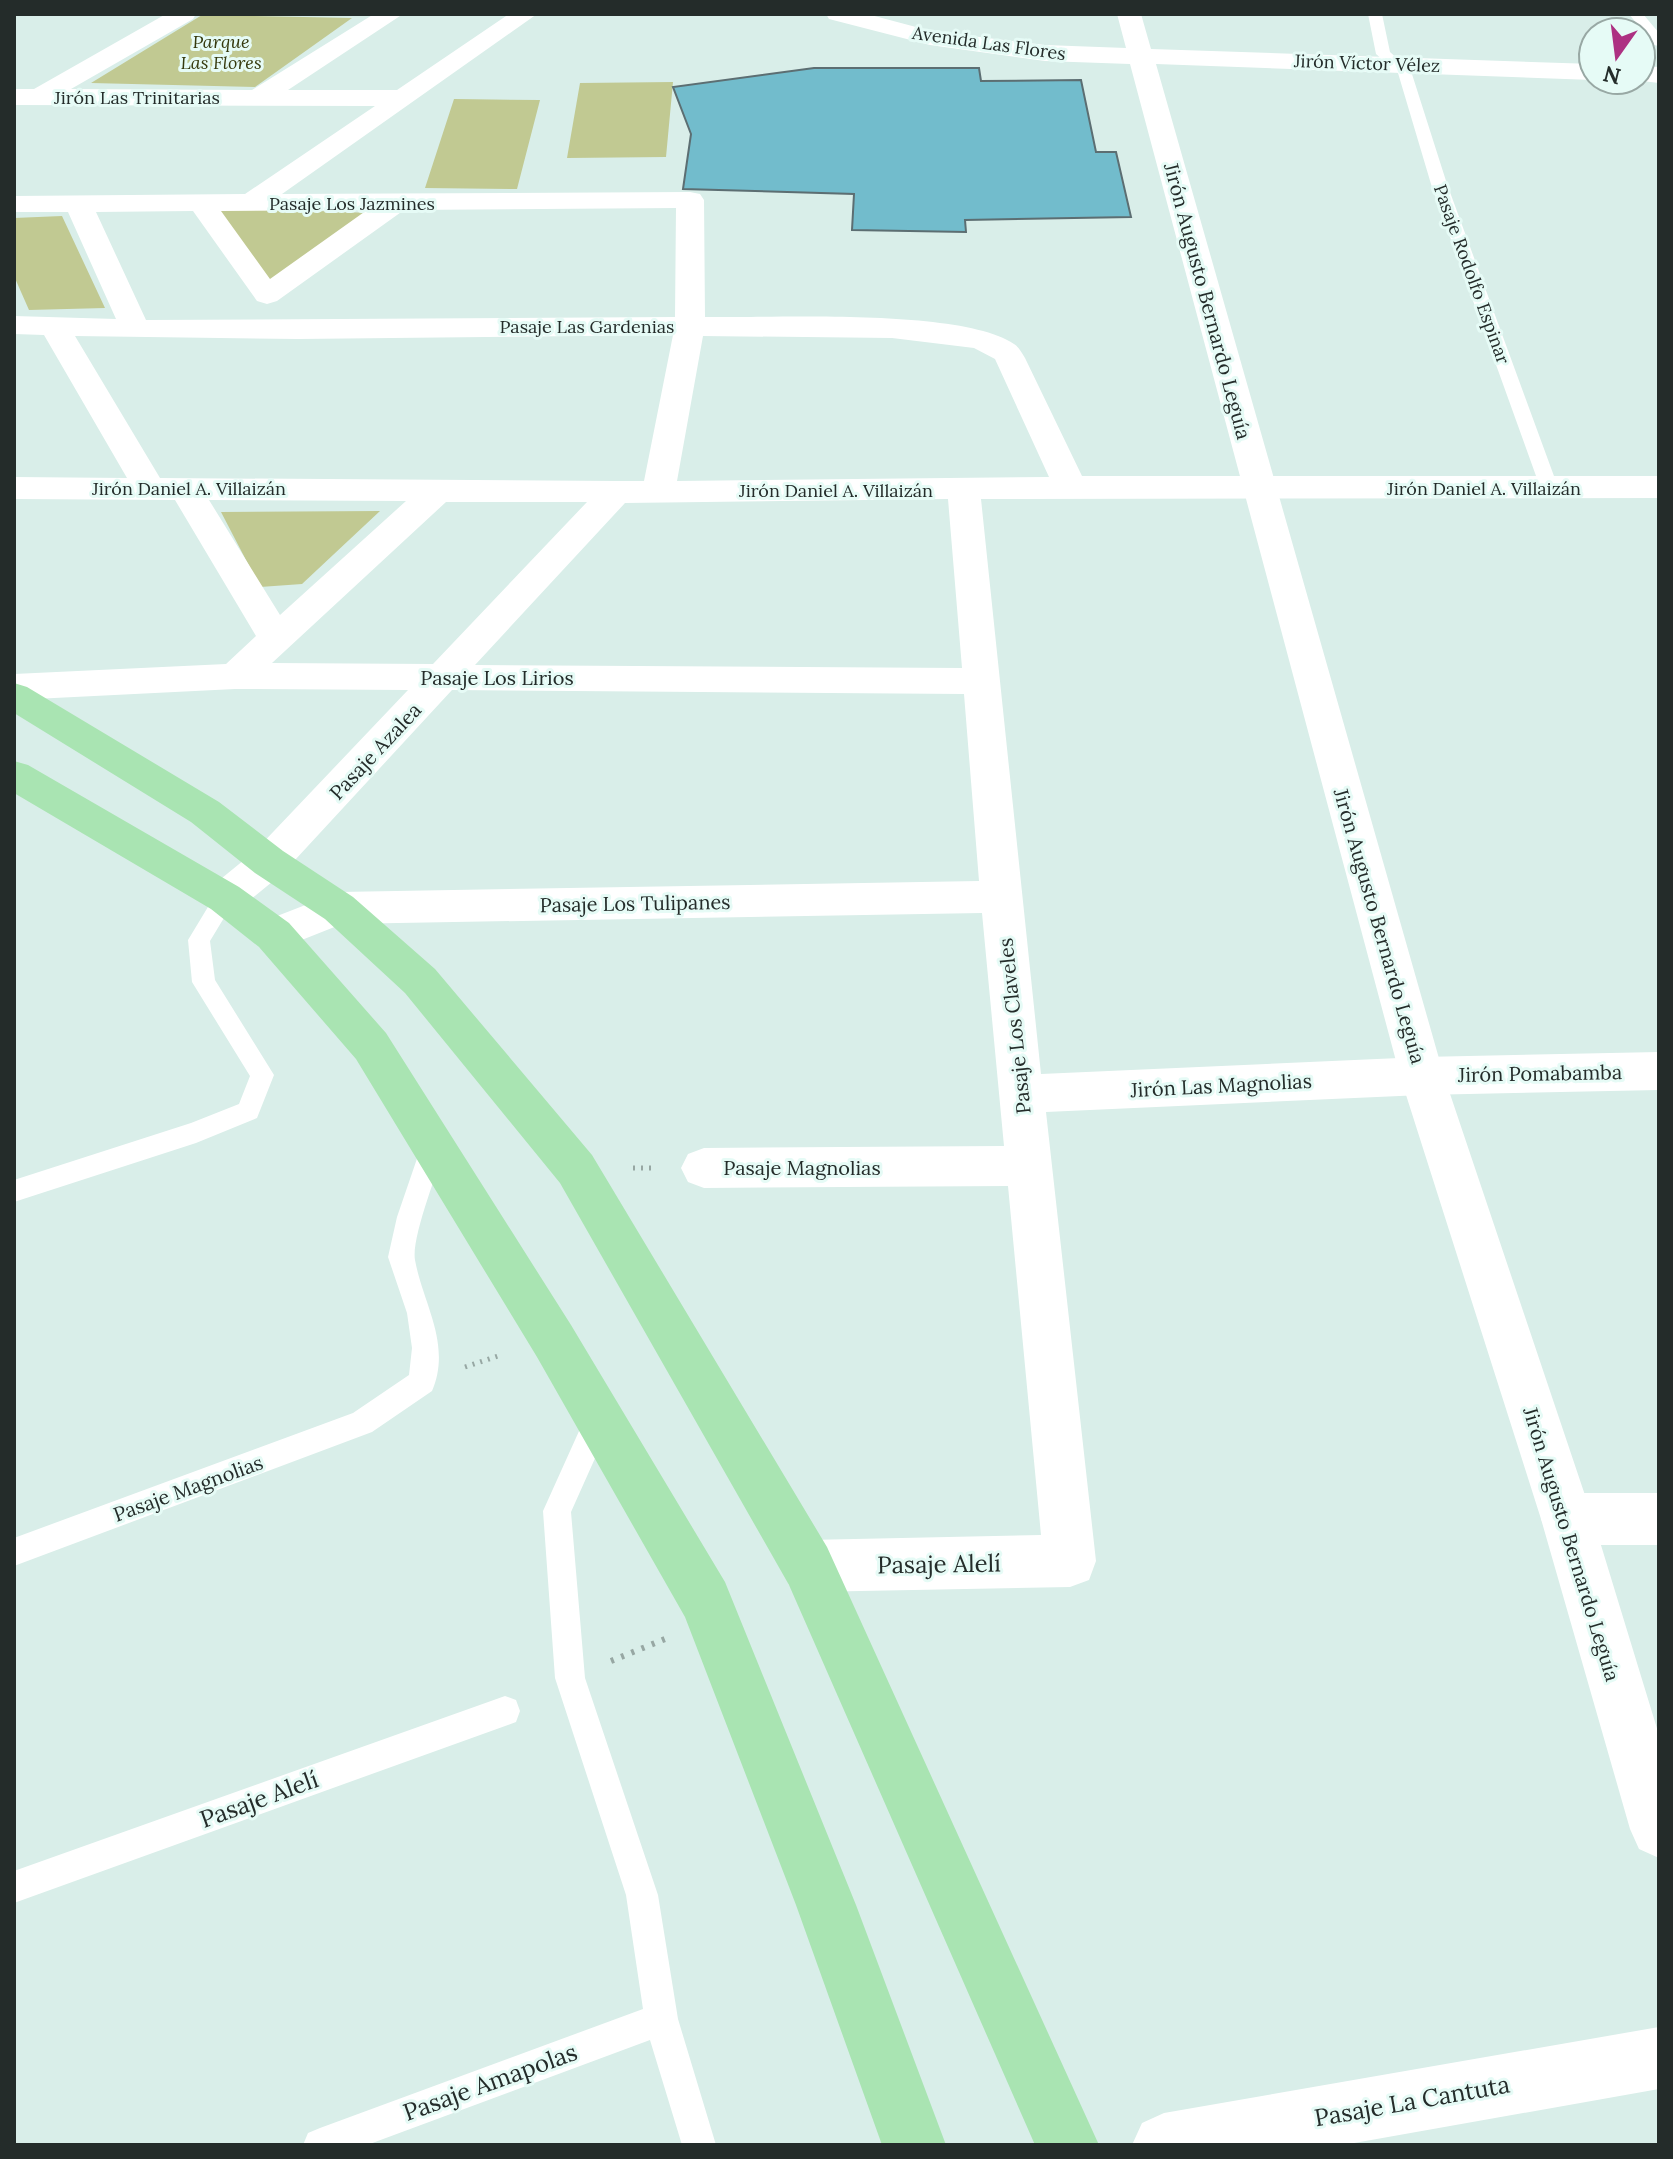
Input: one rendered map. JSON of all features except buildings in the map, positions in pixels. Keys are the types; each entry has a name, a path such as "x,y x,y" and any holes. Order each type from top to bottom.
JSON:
{"main road":[{"path":"14,696 205,812 269,862 339,908 420,981 576,1169 808,1566 1067,2145"},
{"path":"14,775 225,898 274,935 371,1046 551,1338 706,1601 826,1905 914,2145"}],"street":[{"path":"26,98 184,14"},
{"path":"259,97 391,14"},
{"path":"486,14 522,16"},
{"name":"Avenida Las Flores","path":"838,14 930,38 1045,53 1142,56"},
{"name":"Jirón Augusto Bernardo Leguía","path":"1129,14 1422,1076 1567,1519 1659,1829"},
{"path":"251,203 522,16"},
{"name":"Jirón Víctor Vélez","path":"1142,56 1577,71"},
{"name":"Jirón Las Trinitarias","path":"26,98 402,98"},
{"name":"Pasaje Los Jazmines","path":"14,204 690,200 690,325"},
{"path":"78,203 135,328"},
{"path":"202,204 267,295 394,204"},
{"name":"Pasaje Las Gardenias","path":"14,325 135,328 690,325 907,329 982,340 1008,352 1070,487"},
{"path":"659,491 690,325"},
{"path":"54,326 149,487"},
{"path":"184,487 275,637"},
{"name":"Jirón Daniel A. Villaizán","path":"14,488 616,492 1070,487 1659,487"},
{"path":"235,676 439,490"},
{"name":"Pasaje Los Claveles","path":"964,490 1001,897 1070,1561"},
{"name":"Pasaje Azalea","path":"225,898 269,862 616,492"},
{"name":"Pasaje Los Lirios","path":"14,687 235,676 981,681"},
{"name":"Pasaje Los Tulipanes","path":"274,935 339,908 1001,897"},
{"name":"Jirón Pomabamba","path":"1422,1076 1659,1071"},
{"name":"Jirón Las Magnolias","path":"1021,1094 1422,1076"},
{"name":"Pasaje Magnolias","path":"704,1168 1028,1166"},
{"path":"1567,1519 1659,1519"},
{"name":"Pasaje Alelí","path":"808,1566 1070,1561"},
{"name":"Pasaje La Cantuta","path":"1164,2145 1659,2058"}],"lane":[{"name":"Pasaje Rodolfo Espinar","path":"1375,14 1383,54 1404,71 1439,184 1549,487"},
{"path":"1636,14 1659,42"},
{"path":"14,1191 196,1132 248,1111 262,1075 204,982 199,940 225,898"},
{"path":"422,1382 425,1348 420,1313 401,1257 433,1147"},
{"name":"Pasaje Magnolias","path":"14,1552 362,1423 422,1382"},
{"path":"599,1418 557,1511 570,1678 642,1895 661,2019 699,2145"},
{"name":"Pasaje Alelí","path":"14,1887 505,1711"},
{"name":"Pasaje Amapolas","path":"320,2145 661,2019"}],"path":[{"name":"Pasaje Magnolias","path":"576,1169 704,1168"},
{"path":"422,1382 551,1338"}],"green space":[{"name":"Parque Las Flores","path":"202,15 352,18 255,87 91,83"},
{"path":"673,82 666,157 567,158 580,83"},
{"path":"454,99 540,100 517,189 425,188"},
{"path":"214,207 370,213 271,286"},
{"path":"62,216 105,308 29,310 14,276 14,218"},
{"path":"380,511 302,584 260,587 221,512"}]}
